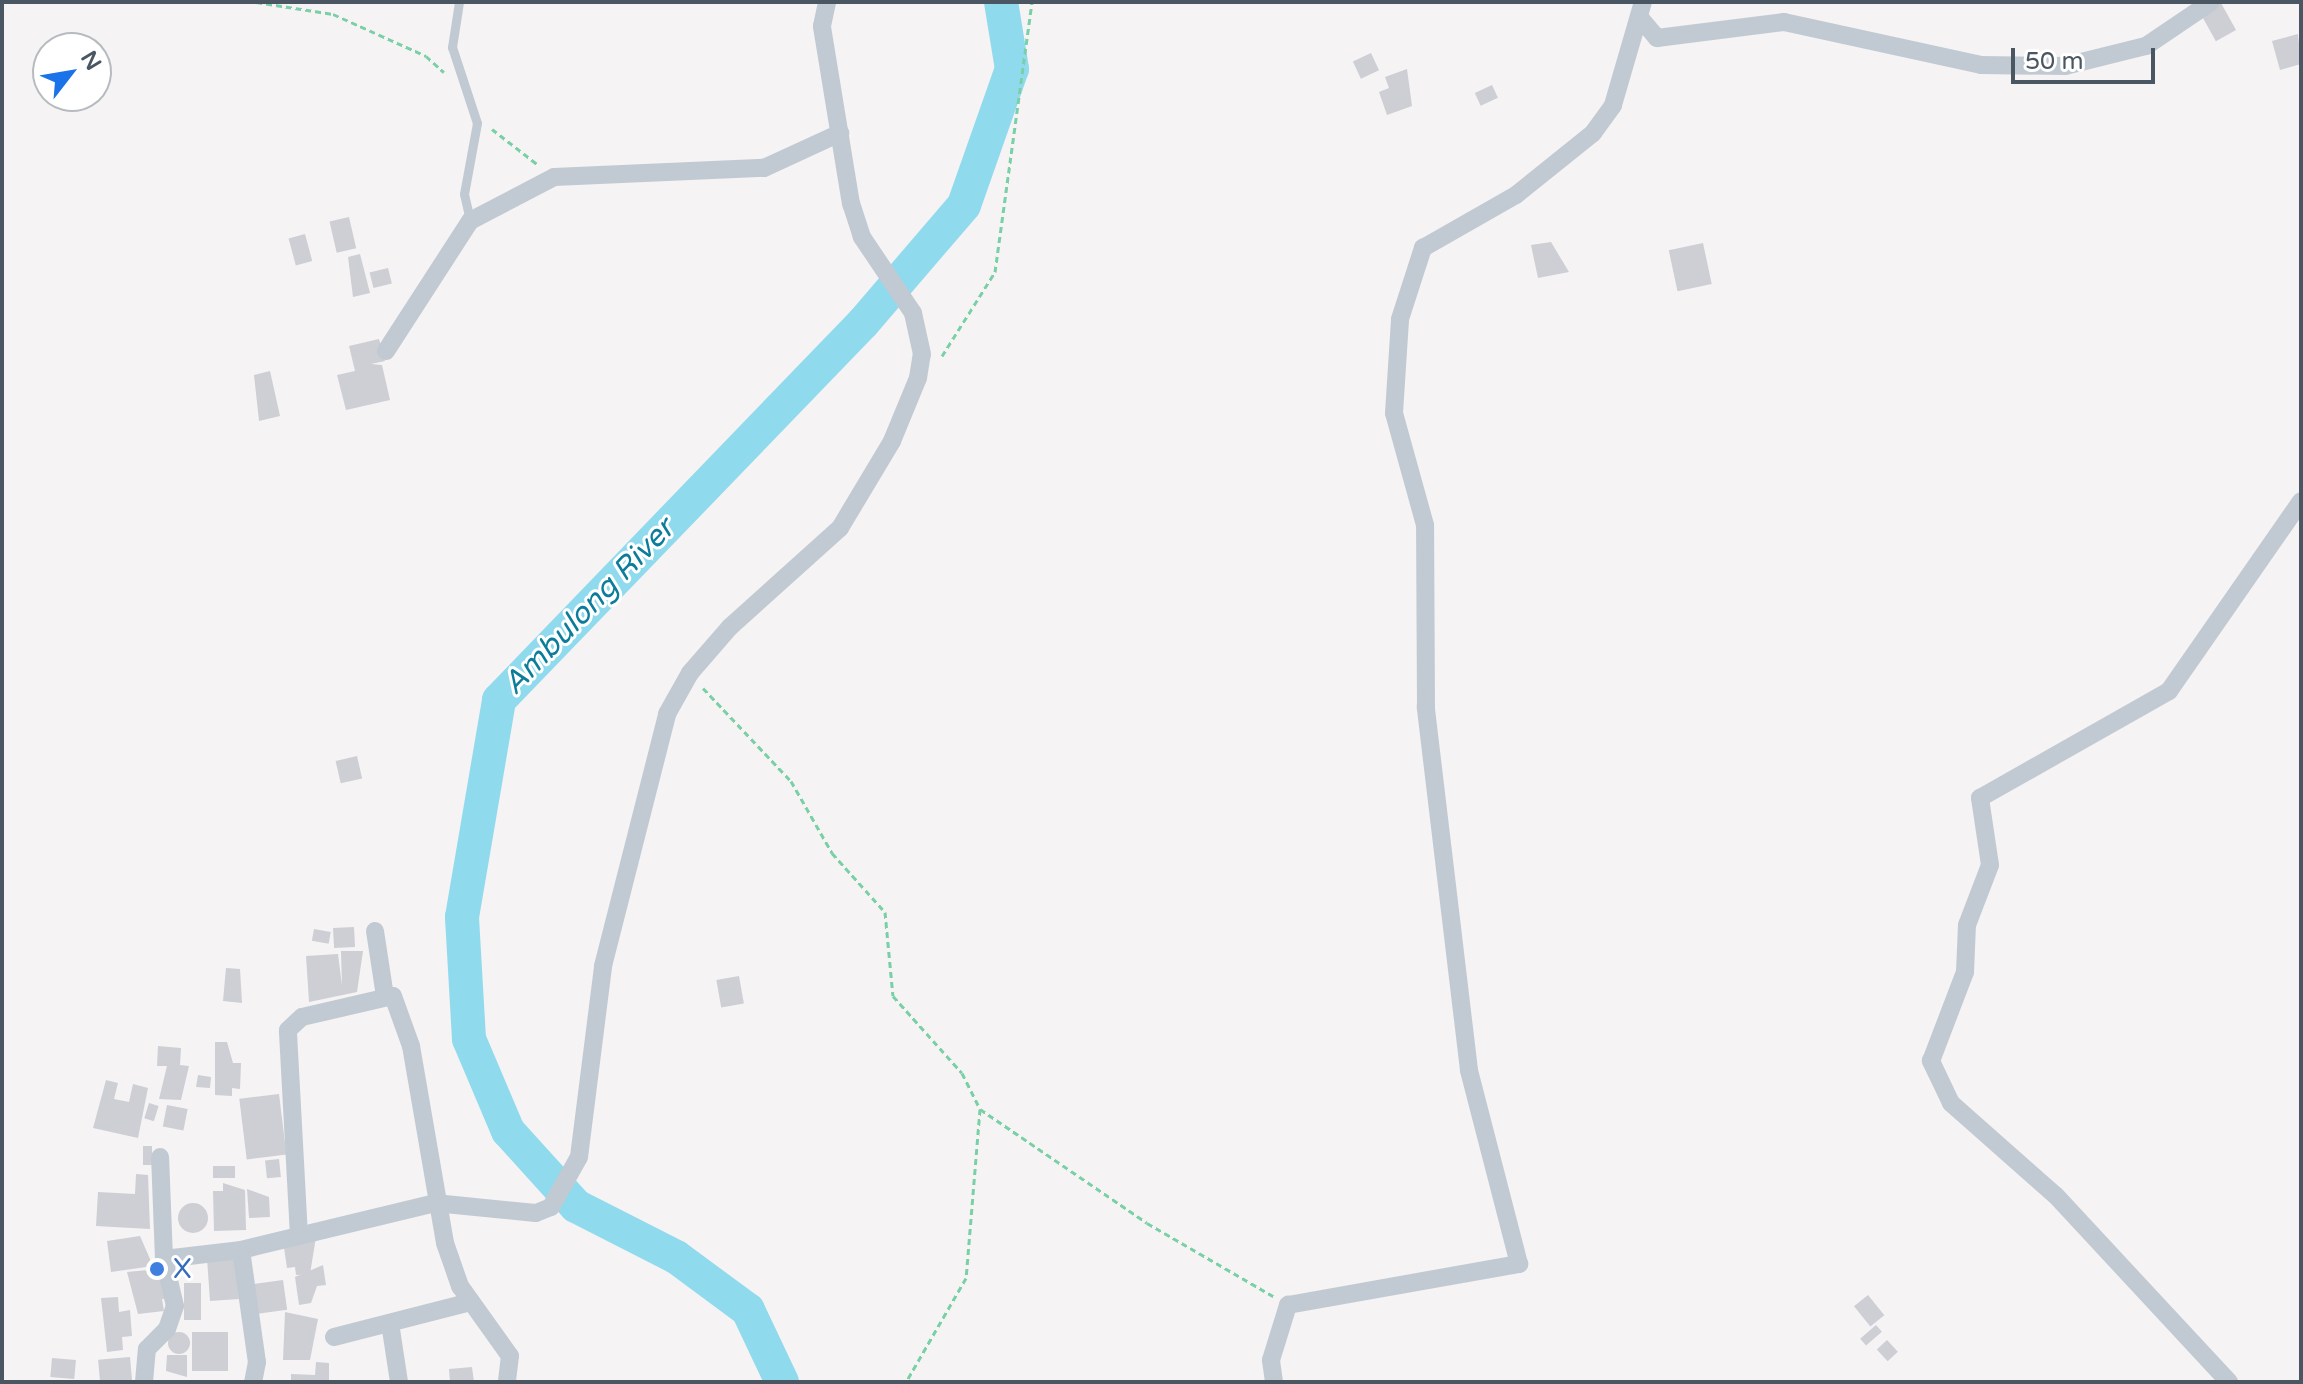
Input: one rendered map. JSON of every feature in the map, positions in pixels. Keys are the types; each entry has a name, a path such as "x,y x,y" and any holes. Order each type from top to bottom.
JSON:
{"street":[{"path":"164,1259 241,1250 435,1203 524,1215 551,1207 578,1159 603,966 655,753 690,673 840,528 892,441 918,378 919,331 889,274 862,237 822,26 827,2"},
{"path":"1642,10 1657,38 1784,22 1981,65 2065,66 2146,46 2211,2"},
{"path":"1274,1382 1271,1360 1288,1305 1519,1264 1469,1070 1426,707 1425,525 1394,413 1400,319 1423,248 1516,195 1593,133 1613,105 1642,10"},
{"path":"386,351 470,221 554,177 764,168 840,133"},
{"path":"2229,1382 2055,1195 1951,1103 1931,1061 1965,972 1967,925 1990,865 1980,798 2169,691 2301,501"},
{"path":"375,931 385,996"},
{"path":"299,1236 288,1030 302,1017 385,996 400,1004 411,1046 435,1203 470,1302 510,1356 507,1382"},
{"path":"144,1382 147,1349 167,1329 175,1306 164,1259 160,1157"},
{"path":"241,1250 257,1362 253,1382"},
{"path":"334,1337 470,1302"},
{"path":"390,1323 399,1382"}],"lane":[{"path":"459,2 452,47 473,97 477,123 464,194 470,221"}],"path":[{"path":"256,2 333,14 426,56 449,76"},
{"path":"918,378 947,351 995,272 1032,2"},
{"path":"473,97 491,128 554,177"},
{"path":"690,673 791,781 832,853 885,912 893,996 962,1073 980,1109 1147,1223 1288,1305"},
{"path":"906,1382 966,1278 980,1109"}],"building":[{"path":"2221,3 2236,30 2216,41 2201,14"},
{"path":"2298,34 2301,64 2280,70 2272,41"},
{"path":"1371,53 1379,70 1361,79 1353,61"},
{"path":"1407,69 1412,106 1387,115 1379,92 1389,88 1385,77"},
{"path":"1492,85 1498,98 1481,106 1475,93"},
{"path":"349,217 356,248 337,253 330,221"},
{"path":"305,234 312,261 296,265 289,238"},
{"path":"1551,242 1569,272 1538,278 1531,245"},
{"path":"1703,243 1712,284 1677,291 1669,250"},
{"path":"360,254 370,293 353,297 348,257"},
{"path":"388,268 392,284 373,288 370,273"},
{"path":"379,339 385,361 371,364 382,365 390,400 346,410 337,375 355,371 349,346"},
{"path":"270,371 280,416 259,421 254,375"},
{"path":"357,756 362,778 341,783 336,761"},
{"path":"354,927 355,947 334,948 333,928"},
{"path":"314,929 331,932 329,944 312,941"},
{"path":"341,951 363,951 357,992 309,1002 306,956 338,954 342,986"},
{"path":"226,968 240,969 242,1003 223,1001"},
{"path":"739,976 744,1004 721,1008 716,980"},
{"path":"215,1042 227,1042 233,1063 241,1063 240,1089 232,1088 232,1096 215,1095"},
{"path":"158,1046 181,1048 180,1065 189,1066 181,1100 159,1099 167,1066 157,1066"},
{"path":"198,1075 211,1077 210,1088 196,1087"},
{"path":"106,1080 118,1083 114,1099 129,1102 133,1084 148,1088 138,1138 93,1128"},
{"path":"279,1094 286,1155 247,1159 239,1099"},
{"path":"149,1103 159,1106 154,1121 144,1118"},
{"path":"167,1105 188,1109 183,1131 163,1127"},
{"path":"143,1146 152,1146 152,1165 143,1165"},
{"path":"279,1159 281,1177 267,1178 265,1160"},
{"path":"213,1166 235,1166 235,1178 213,1178"},
{"path":"136,1174 148,1175 150,1229 96,1226 98,1192 135,1194"},
{"path":"223,1183 245,1190 246,1230 214,1231 213,1191 223,1191"},
{"path":"247,1189 269,1197 270,1217 249,1218"},
{"path":"193,1203 204,1207 208,1218 204,1229 193,1233 182,1229 178,1218 182,1207"},
{"path":"140,1236 153,1266 111,1272 107,1241"},
{"path":"316,1237 310,1274 296,1275 295,1267 287,1268 283,1241"},
{"path":"236,1257 239,1299 210,1301 207,1259"},
{"path":"323,1265 326,1285 317,1286 311,1303 299,1305 295,1277"},
{"path":"159,1269 160,1281 171,1280 173,1298 162,1299 164,1311 138,1314 127,1272"},
{"path":"283,1280 287,1310 251,1315 246,1285"},
{"path":"184,1283 201,1283 201,1320 184,1320"},
{"path":"1868,1295 1884,1315 1870,1327 1854,1306"},
{"path":"118,1297 119,1312 130,1310 132,1336 122,1337 123,1350 107,1352 101,1298"},
{"path":"285,1312 318,1319 310,1360 283,1360"},
{"path":"1876,1325 1882,1332 1866,1346 1860,1339"},
{"path":"179,1332 187,1335 190,1343 187,1351 179,1354 171,1351 168,1343 171,1335"},
{"path":"192,1332 228,1332 228,1371 192,1371"},
{"path":"1887,1340 1898,1352 1888,1361 1877,1350"},
{"path":"167,1355 187,1355 187,1377 166,1371"},
{"path":"130,1357 132,1382 100,1382 98,1360"},
{"path":"52,1358 76,1360 74,1379 50,1377"},
{"path":"316,1362 329,1363 329,1382 291,1382 291,1374 315,1375"},
{"path":"472,1367 474,1382 450,1382 449,1369"}],"waterway":[{"name":"Ambulong River","path":"782,1382 748,1310 676,1257 576,1206 508,1131 469,1039 462,917 499,700 863,323 964,205 1012,69 1001,2"}],"place":[{"name":"X","path":"157,1269"}]}
